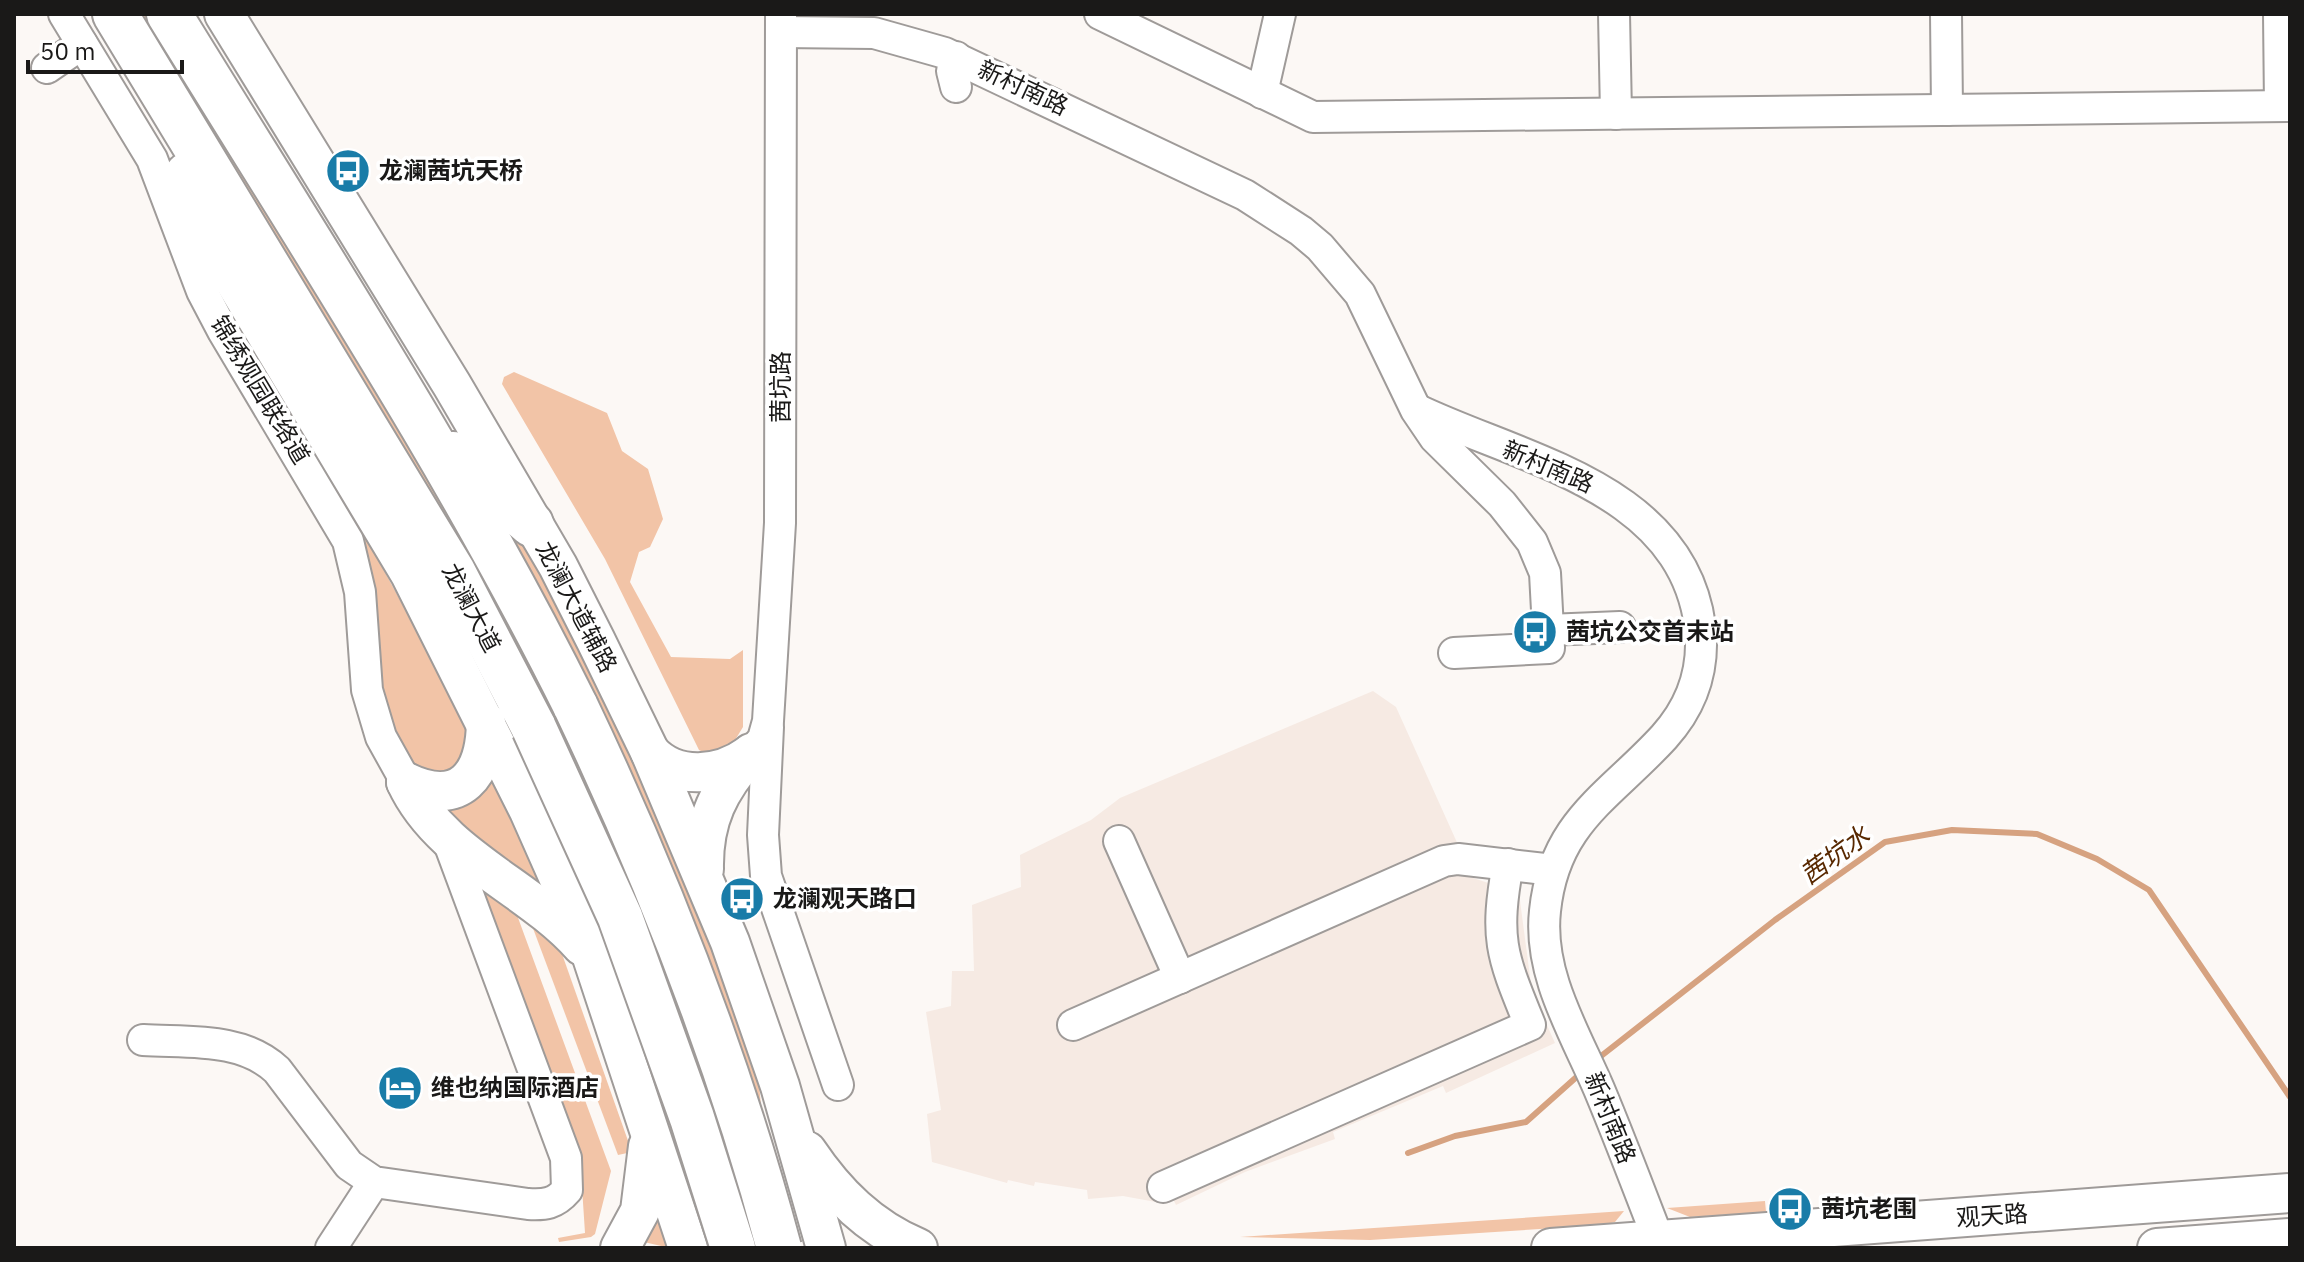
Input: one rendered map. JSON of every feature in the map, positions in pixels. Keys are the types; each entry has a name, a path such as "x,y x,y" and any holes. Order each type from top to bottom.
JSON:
{"highway":[{"name":"龙澜大道","path":"115,14 453,572 534,728 620,917 692,1118 733,1248"},
{"name":"龙澜大道","path":"169,14 424,428 503,564 576,707 631,822 680,941 762,1184 779,1248"},
{"path":"146,64 199,207 229,272"},
{"path":"424,428 531,524"}],"main road":[{"name":"龙澜大道辅路","path":"224,14 452,385 563,576 650,752 709,889 777,1077 826,1248"},
{"path":"229,272 410,574 529,811 592,957 688,1248"},
{"path":"406,782 441,792 464,784 483,756 486,722"},
{"path":"650,752 676,770 695,773 726,767 760,737"},
{"path":"709,889 704,870 708,820 720,791 760,737"},
{"path":"406,782 414,801 446,835 542,910 592,957"},
{"path":"647,1125 681,1152 699,1158 731,1154 747,1146 769,1121 775,1106 777,1077"},
{"path":"790,1121 821,1171 847,1200 894,1238 918,1248"},
{"path":"620,1248 640,1211 645,1190 647,1125"},
{"name":"观天路","path":"1551,1248 2290,1193"},
{"path":"2157,1248 2290,1238"}],"street":[{"name":"锦绣观园联络道","path":"64,14 152,159 202,291 348,541 360,592 367,690 381,737 406,782"},
{"path":"1100,14 1313,117 2285,106 2279,14"},
{"path":"1262,93 1280,14"},
{"path":"1614,14 1616,114"},
{"path":"1946,14 1947,110"},
{"name":"新村南路","path":"781,23 874,33 908,40 956,72 1245,195 1301,231 1360,294 1416,410 1590,483 1619,499 1664,541 1679,562 1694,596 1701,655 1692,699 1663,738 1587,809 1560,848 1544,913 1545,949 1550,973 1659,1241"},
{"name":"茜坑路","path":"781,23 780,523 760,737 763,835 766,876 838,1085"},
{"path":"47,68 82,44"},
{"path":"1416,410 1435,438 1502,504 1532,542 1545,573 1549,648 1454,653"},
{"path":"1548,630 1620,627"},
{"path":"143,1040 236,1047 263,1057 277,1070 349,1165 374,1182 528,1204 545,1205 559,1200 567,1190 566,1158 446,835"},
{"path":"1119,841 1180,978"},
{"path":"1073,1025 1444,861 1553,870"},
{"path":"1163,1187 1530,1025 1501,949 1500,913 1508,864"},
{"path":"331,1248 374,1182"}],"shaded area":[{"path":"134,14 149,14 396,420 561,714 549,721"},
{"path":"514,372 607,413 622,451 648,469 663,519 650,547 639,552 630,582 671,657 730,659 743,650 743,727 732,745 714,758 699,750 605,559 502,384 504,377"},
{"path":"488,494 519,530 656,789 759,1084 762,1117 706,956 642,798 569,644"},
{"path":"348,515 357,521 472,732 463,771 417,775 384,713"},
{"path":"1373,691 1396,707 1473,878 1519,893 1532,992 1555,1043 1446,1093 1443,1086 1333,1132 1335,1139 1245,1172 1176,1205 1172,1197 1156,1202 1123,1196 1088,1199 1087,1190 1035,1182 1034,1186 1008,1180 1007,1183 932,1162 927,1114 941,1110 926,1012 951,1006 952,971 974,971 972,905 1021,887 1020,855 1091,820 1120,798"},
{"path":"487,762 541,887 457,831 444,803"},
{"path":"482,882 517,915 611,1171 595,1234 591,1237 559,1242 558,1238 585,1233 581,1172 476,885"},
{"path":"525,907 561,951 632,1152 618,1155"},
{"path":"650,1190 670,1248 635,1240"},
{"path":"1765,1201 1766,1212 1690,1217 1667,1208"},
{"path":"1624,1211 1615,1222 1603,1225 1370,1240 1240,1237"}],"waterway":[{"name":"茜坑水","path":"1596,1060 1775,920 1885,842 1952,830 2037,834 2097,859 2149,890 2290,1097"},
{"name":"茜坑水","path":"1408,1153 1455,1136 1526,1122 1581,1073"}],"place":[{"name":"龙澜茜坑天桥","path":"348,171"},
{"name":"茜坑公交首末站","path":"1535,632"},
{"name":"龙澜观天路口","path":"742,899"},
{"name":"维也纳国际酒店","path":"400,1088"},
{"name":"茜坑老围","path":"1790,1209"}]}
